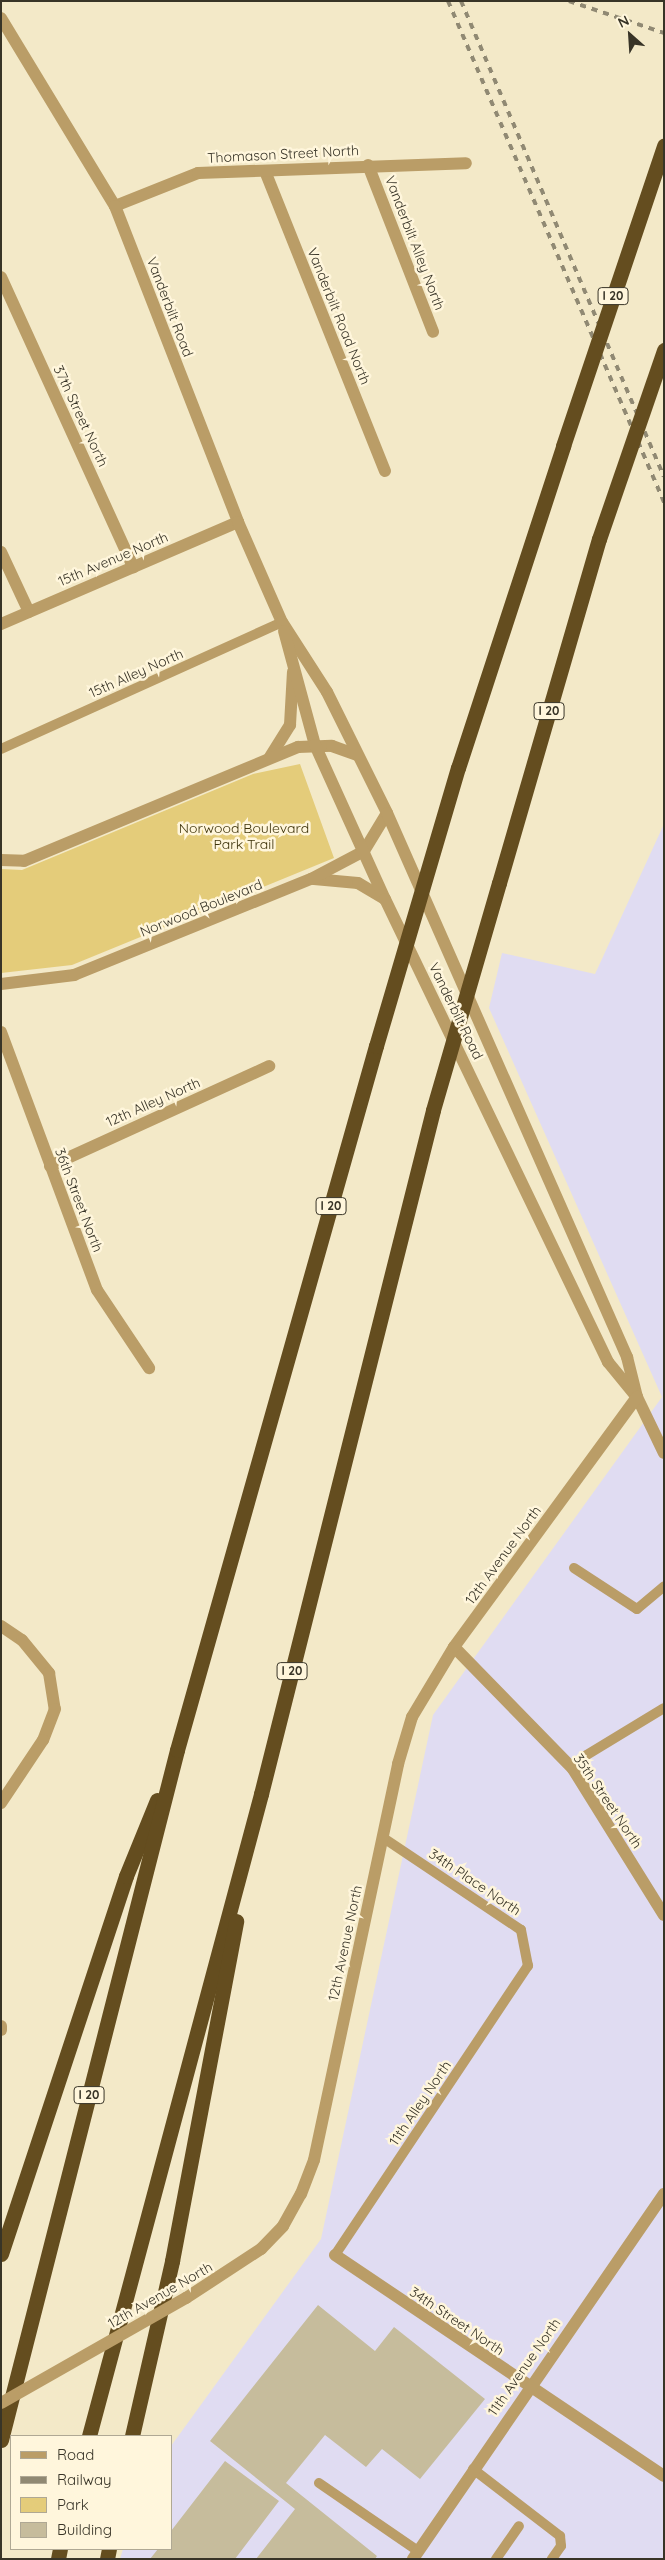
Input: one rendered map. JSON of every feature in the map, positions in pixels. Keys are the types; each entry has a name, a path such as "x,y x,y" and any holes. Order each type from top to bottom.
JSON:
{"highway":[{"name":"I 20","path":"1,2440 178,1750 376,1046 458,768 563,446 664,146"},
{"name":"I 20","path":"90,2435 261,1794 432,1110 599,538 664,350"},
{"path":"1,2256 126,1876 178,1750"},
{"path":"132,2435 172,2261 261,1794"}],"street":[{"name":"Vanderbilt Road","path":"1,18 115,206 238,522 282,622 327,692 387,814 627,1357 637,1397 664,1453"},
{"name":"Thomason Street North","path":"115,206 198,173 466,164"},
{"name":"Vanderbilt Alley North","path":"368,166 433,332"},
{"name":"Vanderbilt Road North","path":"265,171 385,471"},
{"name":"37th Street North","path":"1,277 133,567"},
{"name":"15th Avenue North","path":"1,624 238,522"},
{"path":"1,552 29,612"},
{"name":"Vanderbilt Road","path":"282,622 293,672 315,746 386,899 608,1362 637,1397"},
{"path":"270,757 290,725 293,672"},
{"path":"1,860 24,861 270,757 315,746 357,755"},
{"path":"364,851 387,814"},
{"name":"Norwood Boulevard","path":"1,984 74,975 311,879 364,851"},
{"path":"311,879 358,883 386,899"},
{"name":"36th Street North","path":"1,1032 97,1290 149,1368"},
{"name":"12th Alley North","path":"50,1166 270,1066"},
{"name":"12th Avenue North","path":"1,2403 186,2298 261,2249 283,2226 302,2194 314,2160 382,1837 412,1717 454,1647 637,1397"},
{"path":"1,1626 22,1640 49,1672 55,1709 43,1740 1,1803"},
{"name":"35th Street North","path":"454,1647 572,1769 664,1915"},
{"name":"11th Avenue North","path":"415,2555 528,2387 664,2194"},
{"name":"34th Street North","path":"335,2255 528,2387 664,2476"}],"lane":[{"name":"15th Alley North","path":"1,749 282,622"},
{"path":"574,1568 637,1610 664,1586"},
{"path":"572,1769 585,1756 664,1708"},
{"name":"34th Place North","path":"382,1837 522,1930 528,1966"},
{"name":"11th Alley North","path":"335,2255 528,1966"},
{"path":"473,2469 560,2536 561,2546 552,2559"},
{"path":"319,2482 415,2555"},
{"path":"496,2559 519,2526"}],"shaded area":[{"path":"664,824 664,2559 120,2559 123,2550 172,2550 172,2445 321,2239 433,1715 662,1397 489,1008 502,953 595,974"}],"green space":[{"name":"Norwood Boulevard Park Trail","path":"300,764 334,858 72,965 1,973 1,869 22,870 253,774"}],"building":[{"path":"318,2305 375,2351 394,2327 485,2399 420,2479 382,2449 366,2467 325,2435 286,2483 377,2556 375,2559 256,2559 295,2509 210,2441"},
{"path":"225,2461 279,2501 235,2559 150,2559 157,2550 172,2550 172,2530"}],"railway":[{"path":"448,1 664,502"},
{"path":"461,1 664,477"},
{"path":"569,1 664,33"}]}
